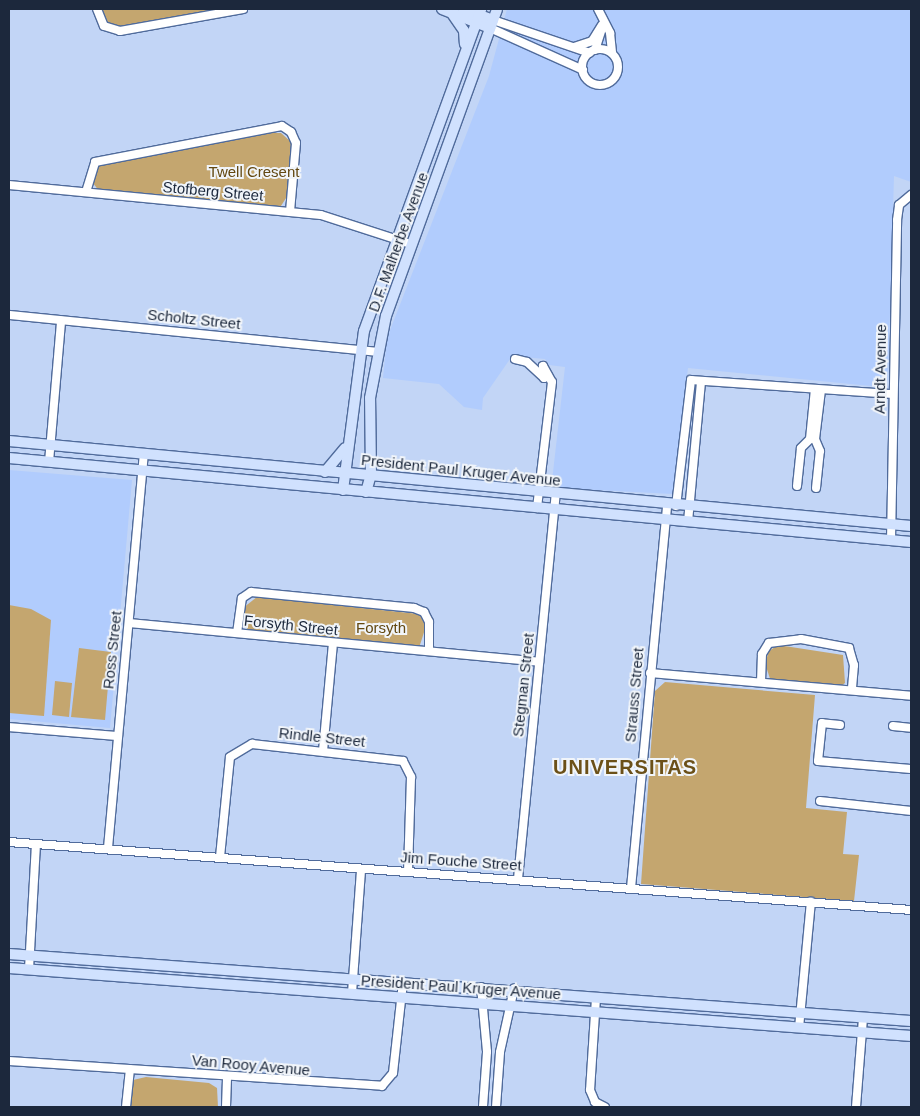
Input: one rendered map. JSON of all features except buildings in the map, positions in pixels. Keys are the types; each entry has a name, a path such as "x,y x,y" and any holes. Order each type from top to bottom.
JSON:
{"street":[{"path":"97,9 104,26 120,31 244,9"},
{"path":"462,9 478,15 491,24 583,70 591,82 611,81 618,64 612,53 610,33 602,22"},
{"name":"D.F. Malherbe Avenue","path":"366,492 371,475 369,415 377,352 411,244 497,9"},
{"path":"583,70 592,51 602,40 602,22 598,9"},
{"path":"446,10 478,15"},
{"path":"446,10 464,30 464,55"},
{"name":"D.F. Malherbe Avenue","path":"343,490 343,473 360,351 396,239 478,15"},
{"path":"572,47 592,41 602,22"},
{"path":"491,24 572,47 612,53"},
{"path":"86,192 95,162 282,126 291,132 296,143 290,212"},
{"name":"Stofberg Street","path":"9,184 339,218 411,244"},
{"name":"Arndt Avenue","path":"890,540 897,220 903,200 911,195"},
{"name":"Scholtz Street","path":"9,315 377,352"},
{"path":"49,462 61,321"},
{"path":"515,359 527,362 544,378 543,366 552,382 537,508"},
{"name":"Strauss Street","path":"631,888 665,520 671,505 691,380 701,382"},
{"path":"688,522 701,382 893,394"},
{"path":"797,486 801,448 810,439 818,390"},
{"path":"816,488 820,451 815,439 818,390"},
{"name":"President Paul Kruger Avenue","path":"9,441 688,507 911,526"},
{"path":"325,472 348,441"},
{"name":"Ross Street","path":"108,848 116,736 128,623 140,471 144,454"},
{"name":"President Paul Kruger Avenue","path":"9,458 911,542"},
{"name":"Stegman Street","path":"518,878 556,494"},
{"path":"237,632 242,598 251,592 414,608 424,612 429,622 429,650"},
{"name":"Forsyth Street","path":"128,623 237,632 333,643 429,650 539,662"},
{"path":"761,682 762,654 769,644 801,639 849,648 854,665 852,689"},
{"path":"323,751 333,643"},
{"path":"650,673 852,689 911,696"},
{"path":"840,725 822,723 818,760 911,770"},
{"path":"893,726 911,728"},
{"path":"9,728 116,736"},
{"name":"Rindle Street","path":"220,857 229,763 234,752 252,744 396,759 408,767 408,871"},
{"path":"820,801 911,811"},
{"name":"Jim Fouche Street","path":"9,842 518,878 911,910"},
{"path":"29,969 36,844"},
{"path":"352,994 360,868"},
{"path":"799,1028 811,902"},
{"name":"President Paul Kruger Avenue","path":"9,954 481,987 596,998 911,1021"},
{"path":"190,967 190,982"},
{"name":"President Paul Kruger Avenue","path":"9,968 911,1036"},
{"name":"Van Rooy Avenue","path":"9,1061 227,1076 386,1084 393,1073 403,982"},
{"path":"481,987 480,1004 487,1052 483,1107"},
{"path":"496,1107 500,1052 513,1006 514,990"},
{"path":"596,998 590,1090 595,1102 605,1107"},
{"path":"856,1107 863,1018"},
{"path":"126,1107 130,1069"},
{"path":"226,1107 227,1076"}],"shaded area":[{"path":"507,9 911,9 911,182 894,176 888,380 881,387 688,368 673,494 557,488 552,481 565,367 549,365 545,359 512,356 483,398 482,410 464,407 439,384 383,378 387,338 489,76"},
{"path":"9,470 132,480 110,728 9,719"}],"green space":[{"path":"101,9 249,9 127,31 108,22"},
{"name":"Twell Cresent","path":"272,133 281,133 291,142 288,195 279,209 102,195 90,179 95,166"},
{"name":"Forsyth","path":"257,597 419,614 426,626 419,648 251,632 242,624 243,608"},
{"path":"9,605 31,609 51,620 44,716 9,713"},
{"path":"778,645 843,655 845,683 837,689 771,682 765,663 769,651"},
{"path":"79,648 111,652 105,720 71,717"},
{"path":"55,681 72,683 69,717 52,715"},
{"path":"665,682 815,695 806,808 847,812 843,854 859,855 854,901 641,884 655,691"},
{"path":"146,1077 209,1083 217,1088 218,1107 127,1107 128,1086 133,1080"}],"district":[{"name":"UNIVERSITAS","path":"625,767"}]}
